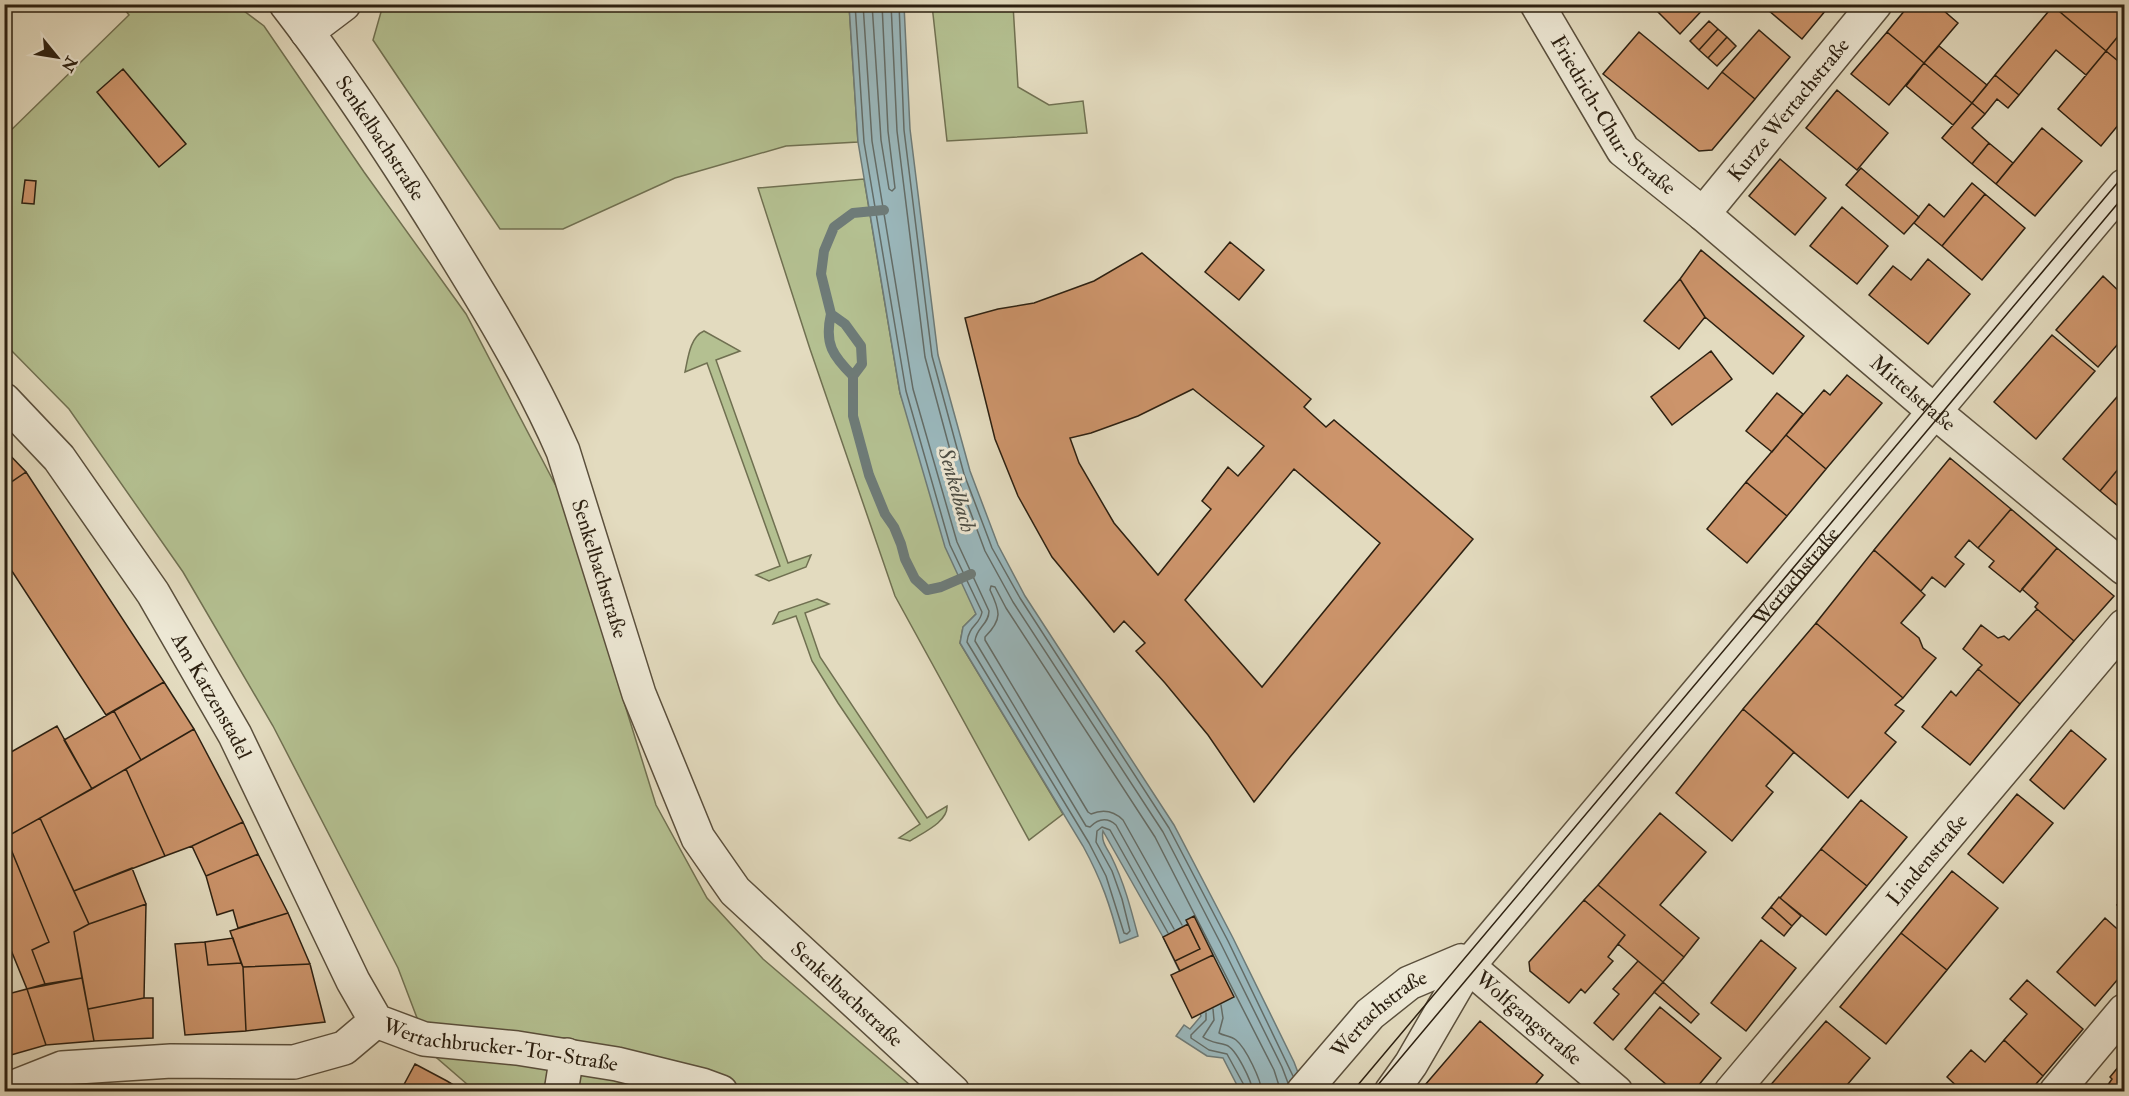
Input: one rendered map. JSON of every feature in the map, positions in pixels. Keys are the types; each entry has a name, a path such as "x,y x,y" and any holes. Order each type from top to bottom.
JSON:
{"street":[{"name":"Senkelbachstraße","path":"286,4 403,172 474,285 547,415 563,452 639,694 698,838 735,891 953,1092"},
{"path":"307,32 344,4"},
{"name":"Friedrich-Chur-Straße","path":"1537,4 1623,150 1703,214"},
{"name":"Kurze Wertachstraße","path":"1703,214 1875,4"},
{"name":"Wertachstraße","path":"1391,1092 1411,1064 1468,966 2124,186"},
{"name":"Mittelstraße","path":"1703,214 1935,412 2124,568"},
{"name":"Am Katzenstadel","path":"4,400 59,458 153,592 236,735 353,981 376,1021"},
{"name":"Lindenstraße","path":"1731,1092 2124,626"},
{"name":"Wertachstraße","path":"1304,1090 1370,1014 1409,983 1461,961 1468,966"},
{"name":"Wolfgangstraße","path":"1468,966 1616,1092"},
{"path":"2056,1092 2124,1011"},
{"name":"Wertachbrucker-Tor-Straße","path":"4,1091 62,1068 171,1061 294,1062 344,1048 376,1021 424,1039 567,1055 640,1069 721,1092"},
{"path":"561,1092 567,1055"}],"green space":[{"path":"121,5 236,5 264,26 364,172 466,314 557,488 580,551 656,805 707,898 763,959 917,1091 475,1091 430,1052 398,968 273,726 183,572 69,409 5,344 5,136 129,15"},
{"path":"383,5 849,5 858,142 786,146 675,178 563,229 500,229 373,40"},
{"path":"932,5 1013,5 1018,87 1049,105 1083,101 1087,133 947,141"},
{"path":"864,179 900,393 976,614 963,627 960,643 1063,814 1029,840 895,596 810,349 758,188"},
{"path":"704,331 740,351 716,360 788,563 811,555 806,567 769,581 756,575 780,566 707,363 685,372 693,343"},
{"path":"817,599 829,604 805,613 820,657 927,818 947,806 939,822 910,841 899,838 920,824 812,661 796,616 773,624 779,612"}],"water":[{"name":"Senkelbach","path":"849,5 904,5 910,129 938,355 970,471 998,545 1025,596 1174,825 1233,938 1294,1062 1305,1091 1240,1091 1223,1058 1207,1056 1176,1036 1184,1025 1190,1029 1201,1016 1163,937 1103,831 1103,841 1116,866 1138,936 1120,943 1105,893 1083,846 960,643 963,627 976,614 945,547 900,393 858,142"}],"building":[{"path":"1650,4 1708,4 1680,34"},
{"path":"1761,4 1831,4 1802,39"},
{"path":"1910,4 1936,4 1958,23 1924,63 1887,32"},
{"path":"2054,4 2123,4 2124,29 2106,51 2053,6"},
{"path":"2053,6 2106,51 2086,75 2056,50 2019,95 1995,75"},
{"path":"1709,21 1718,29 1699,50 1690,41"},
{"path":"1718,29 1727,37 1708,58 1699,50"},
{"path":"2124,29 2124,66 2106,51"},
{"path":"1759,30 1790,57 1755,99 1722,72"},
{"path":"1639,32 1708,89 1722,72 1755,99 1712,150 1699,151 1603,74"},
{"path":"1887,32 1924,63 1889,105 1851,74"},
{"path":"1727,37 1736,46 1717,66 1708,58"},
{"path":"1939,46 1987,85 1972,103 1924,63"},
{"path":"2106,51 2124,66 2124,118 2101,146 2058,109"},
{"path":"1924,63 1972,103 1953,125 1906,86"},
{"path":"123,69 186,144 159,167 97,92"},
{"path":"1995,75 2019,95 2008,108 1997,99 1985,114 1972,103"},
{"path":"1837,90 1888,133 1857,170 1806,128"},
{"path":"1972,103 1985,114 1972,128 1989,143 1972,164 1942,138"},
{"path":"2042,128 2082,161 2035,216 1996,184"},
{"path":"1989,143 2013,163 1996,184 1972,164"},
{"path":"1780,159 1826,198 1795,235 1749,196"},
{"path":"1861,168 1919,217 1904,234 1846,185"},
{"path":"25,180 36,181 34,204 22,203"},
{"path":"1972,183 1985,194 1942,246 1914,223 1929,204 1944,217"},
{"path":"1985,194 2025,228 1982,280 1942,246"},
{"path":"1842,207 1888,246 1857,284 1810,246"},
{"path":"1230,242 1264,270 1239,300 1205,272"},
{"path":"1701,250 1804,336 1773,374 1705,317 1680,279"},
{"path":"1142,253 1311,399 1304,407 1326,427 1334,420 1473,539 1254,802 1208,735 1136,651 1145,643 1124,621 1114,632 1052,557 1018,496 995,439 965,318 1034,303 1094,281","holes":["1193,389 1264,446 1238,476 1228,467 1202,501 1211,509 1158,575 1114,523 1079,463 1070,438 1138,416","1294,469 1380,543 1262,687 1185,600"]},
{"path":"1928,259 1970,294 1928,344 1869,295 1893,266 1911,280"},
{"path":"2103,276 2124,296 2124,337 2098,367 2056,330"},
{"path":"1680,279 1705,317 1679,349 1644,321"},
{"path":"2052,335 2095,371 2036,439 1994,402"},
{"path":"1711,351 1732,379 1672,425 1651,397"},
{"path":"1847,375 1882,403 1826,469 1786,435 1824,390 1830,395"},
{"path":"2123,390 2124,462 2100,491 2063,459"},
{"path":"1777,393 1803,414 1772,452 1746,431"},
{"path":"1786,435 1826,469 1787,516 1746,482"},
{"path":"4,449 26,472 4,487"},
{"path":"1950,458 2011,509 1978,548 1969,540 1955,557 1964,564 1945,587 1932,577 1921,591 1874,550"},
{"path":"2124,462 2124,511 2100,491"},
{"path":"26,472 164,682 106,715 4,559 4,487"},
{"path":"1746,482 1787,516 1747,563 1707,529"},
{"path":"2011,509 2057,548 2020,592 1989,567 1994,561 1978,548"},
{"path":"2057,548 2114,596 2074,641 2035,607 2038,603 2022,589"},
{"path":"1874,550 1925,595 1901,623 1919,638 1923,648 1936,658 1903,698 1816,623"},
{"path":"2037,609 2074,641 2020,704 1978,669 1982,665 1963,649 1981,625 1998,638 2004,636 2009,640"},
{"path":"1816,623 1903,698 1895,705 1904,711 1885,733 1896,742 1848,798 1743,709"},
{"path":"1978,669 2020,704 1970,765 1922,727 1951,691 1956,696"},
{"path":"164,682 194,729 141,760 114,711"},
{"path":"1743,709 1794,752 1766,786 1773,792 1732,841 1676,793"},
{"path":"114,711 141,760 92,789 64,740"},
{"path":"57,726 92,789 6,837 49,942 32,950 45,984 27,989 4,933 4,756"},
{"path":"194,729 243,822 165,856 126,769"},
{"path":"2071,730 2106,759 2064,809 2030,780"},
{"path":"126,769 165,856 74,891 40,818"},
{"path":"2017,794 2053,823 2003,883 1968,854"},
{"path":"1861,800 1907,837 1867,886 1821,849"},
{"path":"1660,813 1706,852 1660,905 1699,938 1684,957 1598,885"},
{"path":"40,818 89,924 74,932 82,978 45,984 32,950 49,942 6,837"},
{"path":"243,822 258,854 206,876 192,846"},
{"path":"1821,849 1867,886 1826,935 1780,898"},
{"path":"258,854 288,913 238,928 233,910 217,915 206,876"},
{"path":"132,868 146,904 89,924 74,891"},
{"path":"1952,871 1998,908 1947,970 1901,933"},
{"path":"1598,885 1684,957 1663,982 1618,944 1625,935 1584,900"},
{"path":"2124,896 2124,912 2117,905"},
{"path":"1779,897 1801,916 1792,926 1771,907"},
{"path":"1584,900 1625,935 1608,957 1613,961 1585,993 1581,989 1569,1003 1530,971 1529,962"},
{"path":"146,904 144,998 88,1009 74,932 89,924"},
{"path":"1771,907 1792,926 1784,936 1762,918"},
{"path":"288,913 310,964 243,967 230,931"},
{"path":"1194,916 1213,955 1180,971 1175,961 1200,949 1186,920"},
{"path":"2105,918 2124,935 2124,972 2095,1006 2057,972"},
{"path":"1188,924 1200,949 1175,961 1163,937"},
{"path":"1901,933 1947,970 1886,1044 1840,1007"},
{"path":"233,938 241,963 208,965 205,942"},
{"path":"1761,940 1796,968 1746,1031 1711,1003"},
{"path":"205,942 208,965 241,963 243,967 246,1031 185,1035 175,944"},
{"path":"1213,955 1234,997 1192,1018 1171,975"},
{"path":"1638,961 1663,982 1613,1040 1594,1023 1619,994 1613,989"},
{"path":"310,964 325,1022 246,1031 243,967"},
{"path":"82,978 94,1041 46,1045 27,989"},
{"path":"2027,980 2083,1029 2043,1076 2004,1040 2027,1014 2010,999"},
{"path":"1663,982 1699,1014 1691,1023 1654,992"},
{"path":"27,989 46,1045 4,1057 4,995"},
{"path":"153,998 153,1038 94,1041 88,1009"},
{"path":"1660,1007 1721,1058 1693,1092 1675,1092 1625,1049"},
{"path":"1480,1021 1543,1075 1529,1092 1426,1092 1425,1085"},
{"path":"1826,1021 1870,1058 1841,1092 1772,1092 1768,1088"},
{"path":"2004,1040 2043,1076 2029,1092 1963,1092 1947,1077 1971,1050 1985,1062"},
{"path":"2124,1060 2124,1092 2103,1092 2112,1079 2110,1077"},
{"path":"415,1064 447,1081 465,1092 400,1092"}],"waterway":[{"path":"884,210 853,213 834,227 824,251 821,274 831,314 845,324 861,346 862,364 853,376 853,416 869,475 885,514 894,527 915,579 927,590 941,587 971,574"},
{"path":"831,314 829,334 832,349 835,356 853,376"}],"tram line":[{"path":"1352,1092 2124,175"},
{"path":"1372,1092 2124,196"}]}
